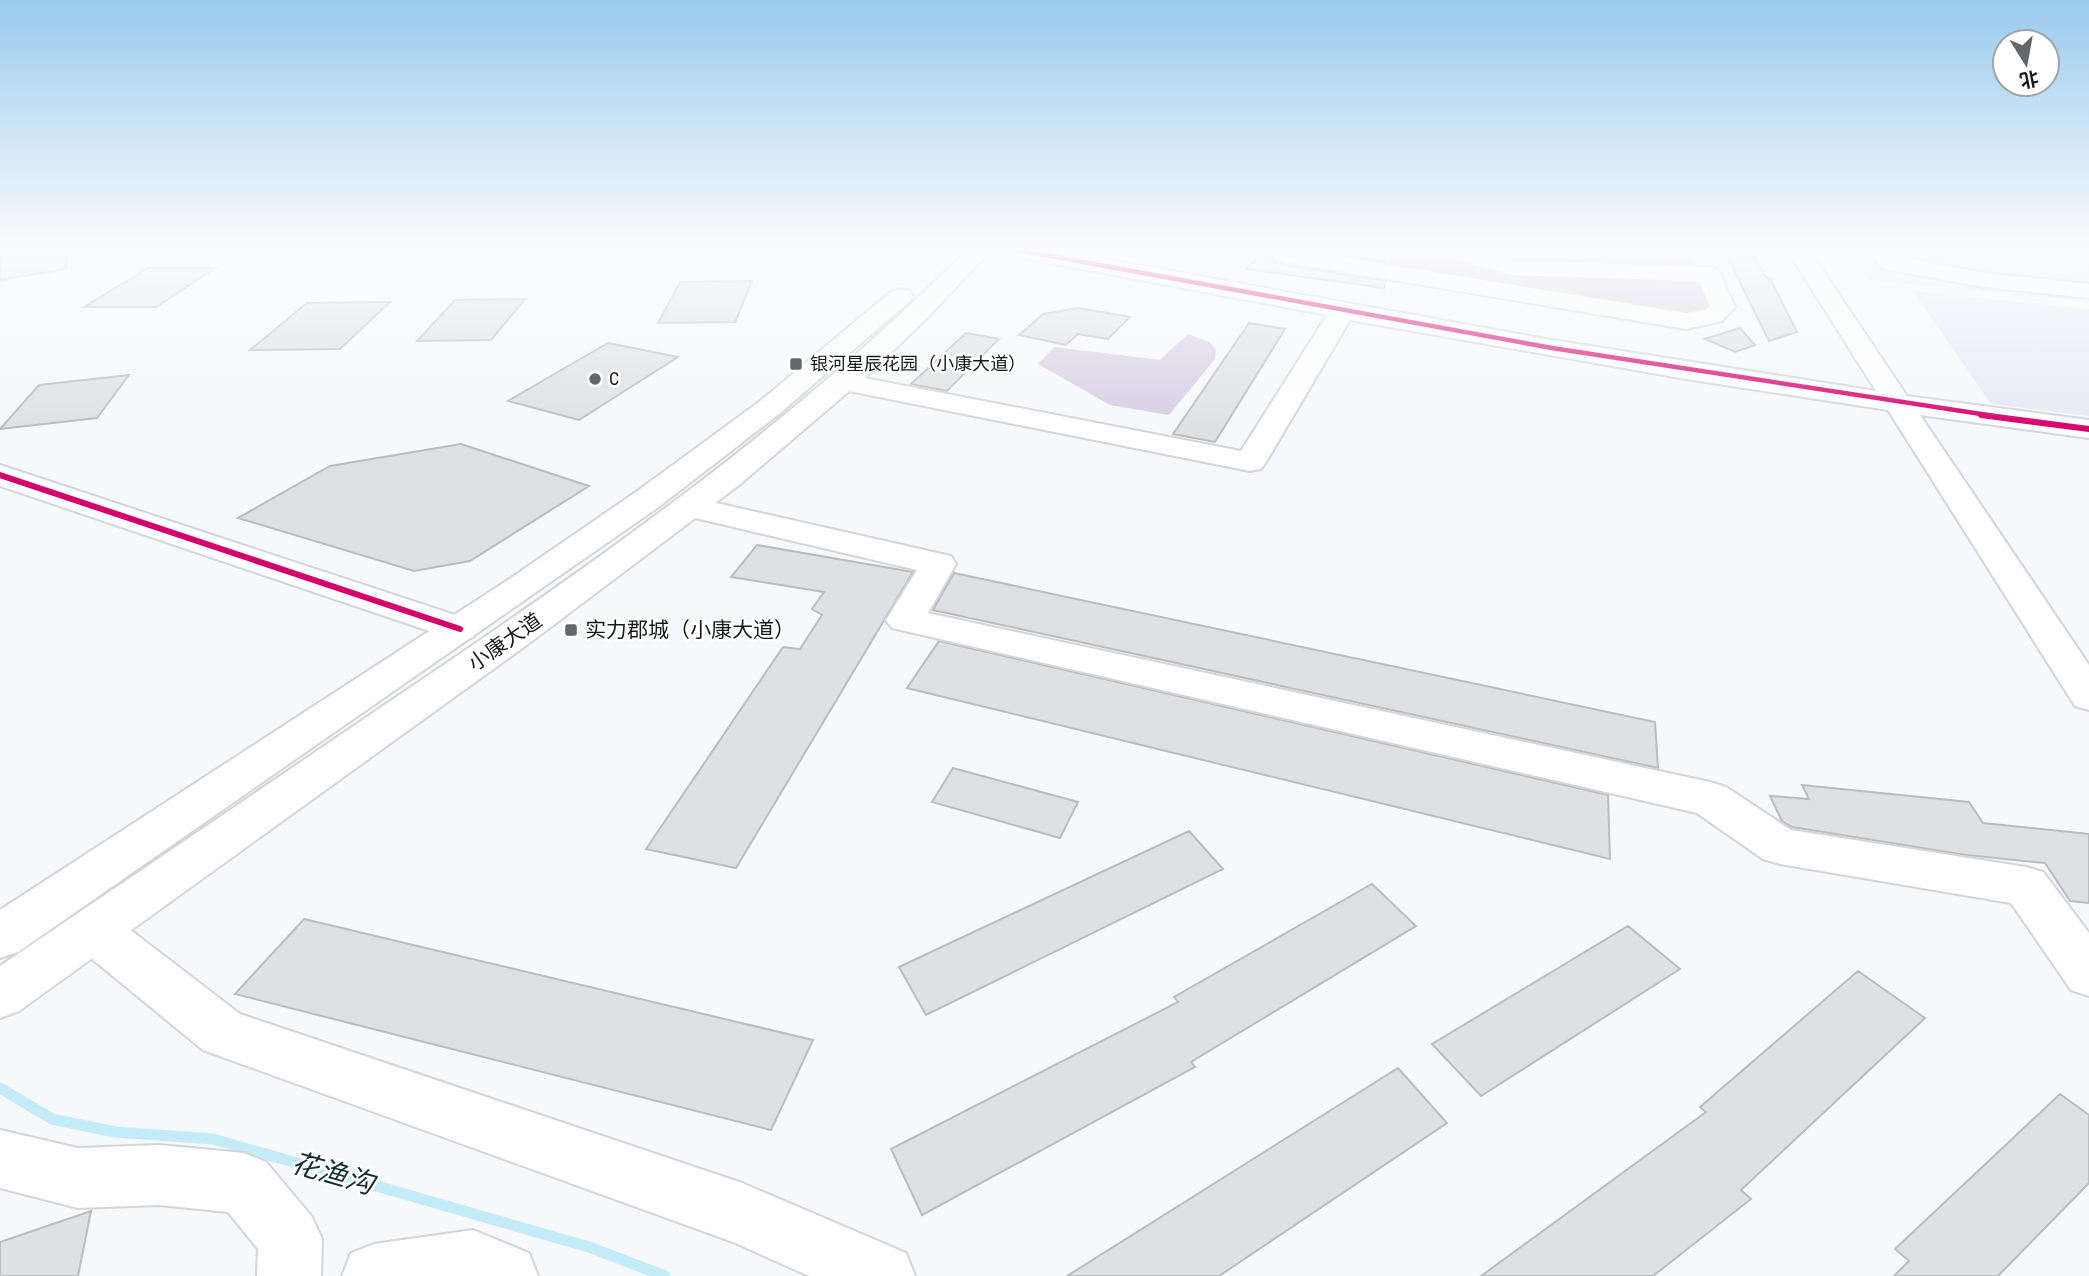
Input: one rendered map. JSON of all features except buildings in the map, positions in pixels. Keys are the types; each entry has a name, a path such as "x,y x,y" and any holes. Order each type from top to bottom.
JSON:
{"street":[{"name":"小康大道","path":"0,937 460,629 648,499 769,408 886,310"},
{"name":"小康大道","path":"0,995 561,603 690,507 844,382 925,310"},
{"path":"1329,310 1898,405 2089,429"},
{"path":"1612,310 1686,321 1713,316 1720,310"},
{"path":"1836,310 2089,696"},
{"path":"844,382 1250,462 1342,312"},
{"path":"0,475 460,629"},
{"path":"690,507 937,564 905,620 1710,799 1780,846 2026,886 2089,974"},
{"path":"93,930 222,1033 742,1214 883,1276"},
{"path":"0,1159 78,1178 159,1175 244,1183 290,1239 289,1276"},
{"path":"374,1276 473,1262 506,1276"}],"shaded area":[{"path":"1638,310 1702,310 1675,316"},
{"path":"1926,310 2089,310 2089,416 1991,404"},
{"path":"1188,334 1209,342 1216,349 1215,359 1169,415 1110,405 1038,364 1054,347 1160,360"}],"waterway":[{"name":"花渔沟","path":"0,1088 52,1119 115,1132 213,1139 589,1247 665,1276"}],"cycle path":[{"path":"1336,310 1686,371 2089,429"},
{"path":"0,475 460,629"}],"place":[{"name":"银河星辰花园（小康大道）","path":"796,364"},
{"name":"C","path":"595,379"},
{"name":"实力郡城（小康大道）","path":"571,630"}]}
